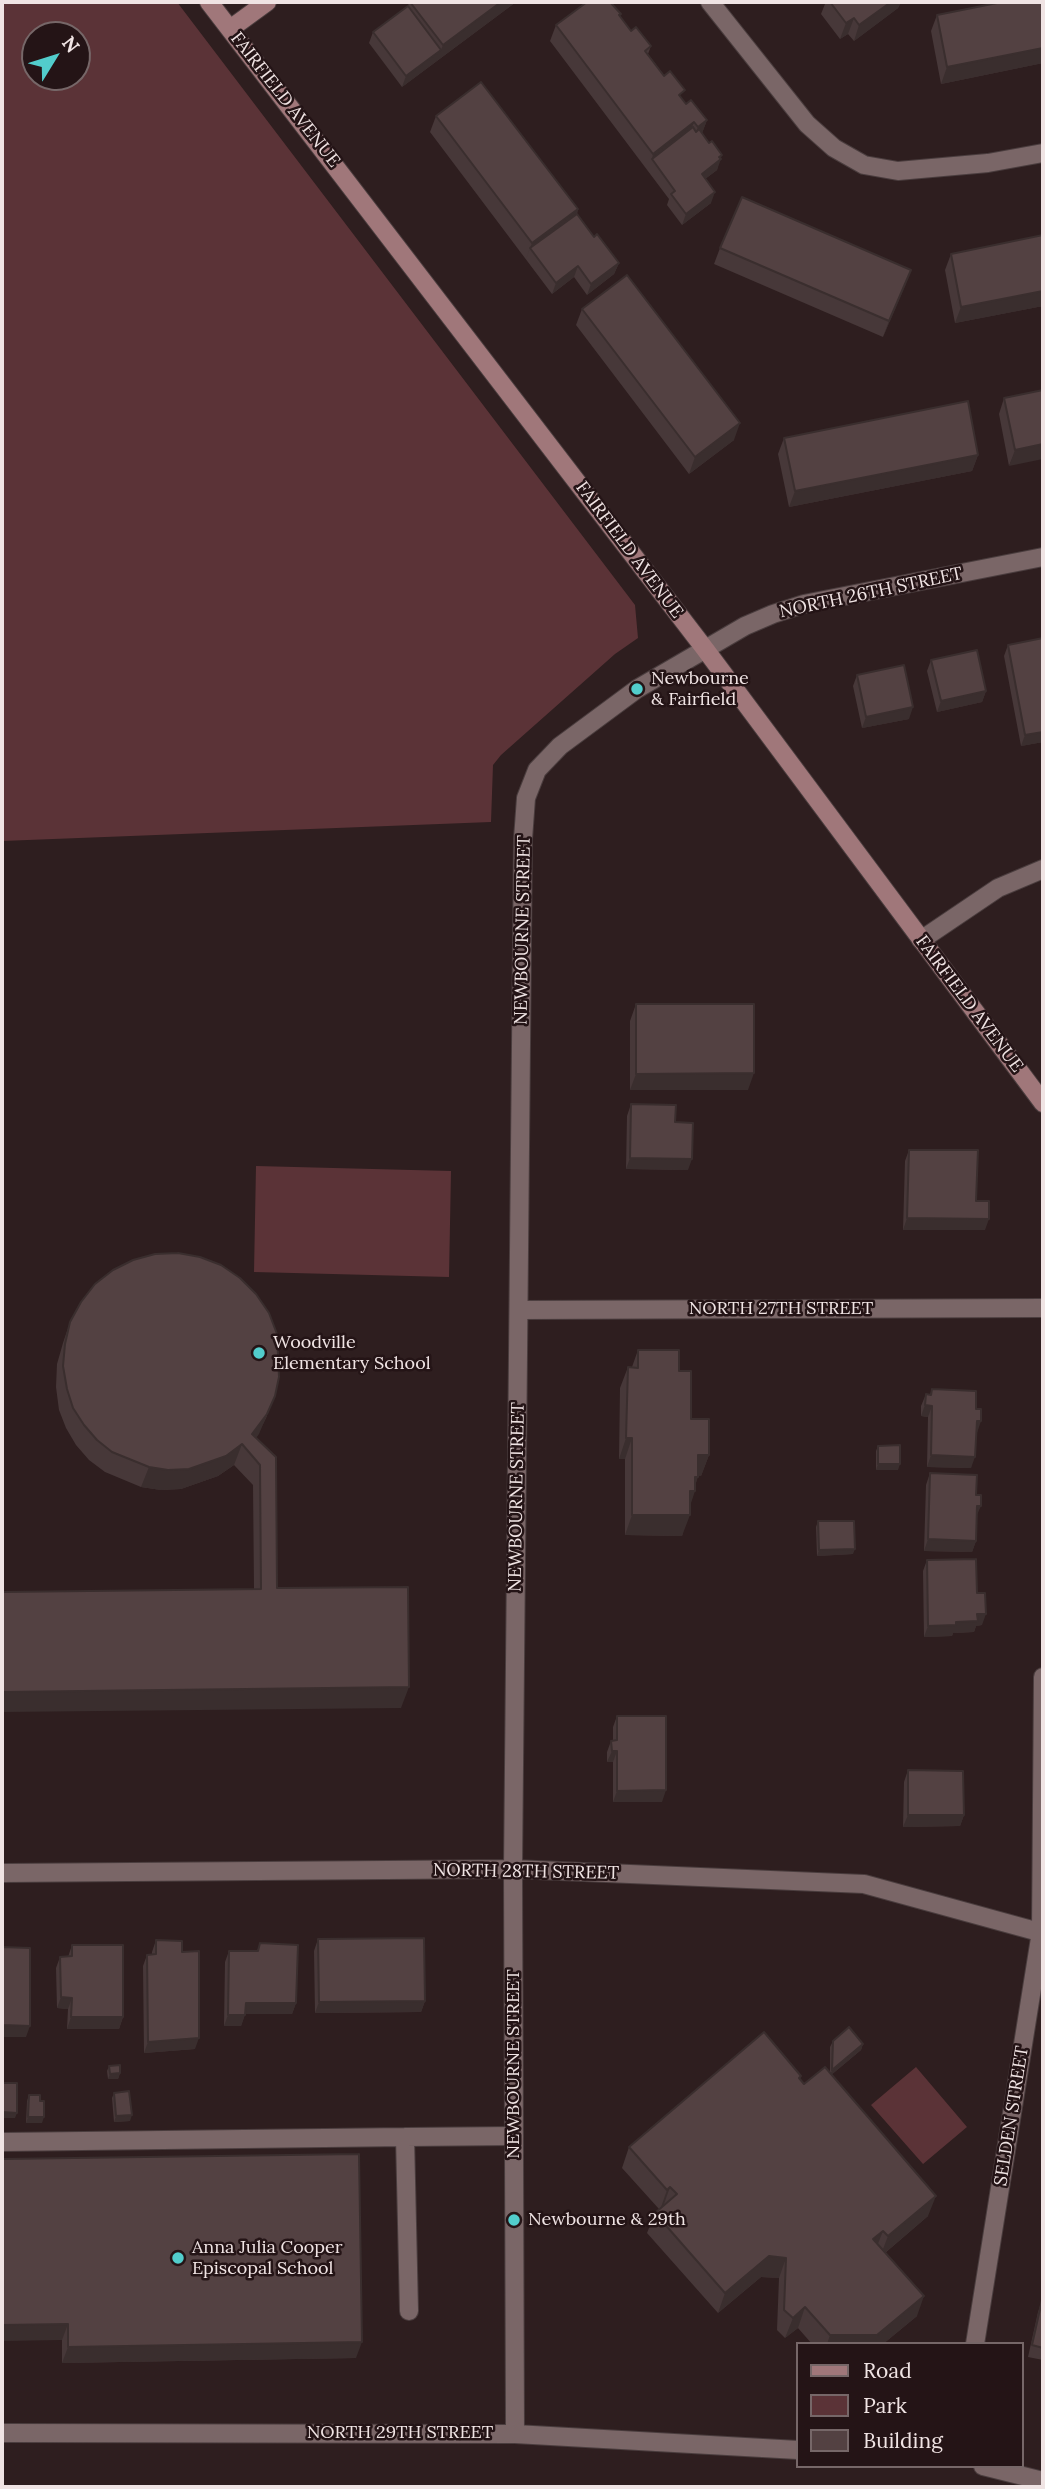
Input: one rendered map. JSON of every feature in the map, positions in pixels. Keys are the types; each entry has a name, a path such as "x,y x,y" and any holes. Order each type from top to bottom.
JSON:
{"main road":[{"name":"FAIRFIELD AVENUE","path":"209,2 705,649 1043,1103"},
{"path":"230,29 267,2"}],"street":[{"path":"710,2 807,124 834,148 864,165 898,171 988,163 1043,153"},
{"name":"NORTH 26TH STREET","path":"705,649 757,621 804,604 1043,557"},
{"name":"NEWBOURNE STREET","path":"515,2434 513,1868 523,839 526,799 537,770 559,746 637,689 705,649"},
{"path":"921,940 998,888 1043,869"},
{"name":"NORTH 27TH STREET","path":"519,1310 1043,1308"},
{"name":"SELDEN STREET","path":"975,2342 1042,1932 1043,1677"},
{"name":"NORTH 28TH STREET","path":"2,1873 513,1868 863,1884 1042,1932"},
{"path":"2,2142 514,2136"},
{"path":"405,2137 409,2311"},
{"name":"NORTH 29TH STREET","path":"2,2433 515,2434 796,2450"},
{"path":"991,2468 1043,2481"}],"green space":[{"path":"2,2 177,2 635,605 638,638 615,654 493,765 491,822 2,841"},
{"path":"256,1166 451,1171 449,1277 254,1272"},
{"path":"916,2067 967,2127 923,2164 871,2105"}],"building":[{"path":"410,2 501,2 443,45"},
{"path":"587,2 610,2 631,31 636,27 651,46 645,51 664,76 670,71 685,90 679,95 686,104 691,100 707,120 698,127 694,122 653,154 556,25"},
{"path":"830,2 891,2 859,25 854,18 846,23"},
{"path":"1002,2 1043,2 1043,48 947,67 937,15"},
{"path":"408,6 441,50 406,76 373,32"},
{"path":"481,82 578,209 532,243 436,116"},
{"path":"693,127 696,132 699,129 709,143 712,141 722,155 719,157 721,159 702,174 715,192 686,214 671,194 675,191 652,159"},
{"path":"742,197 911,270 889,321 720,248"},
{"path":"577,214 594,237 597,234 619,263 591,284 578,266 556,283 530,248"},
{"path":"1043,235 1043,291 961,307 951,254"},
{"path":"627,275 740,423 695,457 582,309"},
{"path":"1043,390 1043,444 1015,450 1004,398"},
{"path":"968,401 978,455 795,491 784,438"},
{"path":"1043,638 1043,732 1025,735 1008,645"},
{"path":"977,650 986,691 941,701 931,660"},
{"path":"904,665 913,707 866,717 857,675"},
{"path":"636,1004 754,1004 754,1073 636,1074"},
{"path":"631,1104 676,1105 675,1122 693,1123 692,1159 630,1158"},
{"path":"909,1150 978,1150 976,1201 989,1201 989,1219 907,1218"},
{"path":"178,1253 221,1265 240,1278 256,1294 269,1313 277,1334 279,1377 275,1396 267,1414 252,1434 276,1457 277,1588 408,1587 409,1687 2,1692 2,1592 261,1589 260,1465 242,1444 226,1456 189,1469 149,1467 112,1452 97,1440 73,1408 67,1389 63,1366 70,1322 95,1284 113,1270 133,1260 155,1254"},
{"path":"638,1350 679,1350 679,1371 691,1371 691,1419 709,1419 709,1455 698,1455 695,1491 690,1491 690,1515 632,1515 632,1438 626,1438 628,1367 638,1368"},
{"path":"932,1389 976,1391 976,1409 981,1409 981,1421 977,1421 975,1457 931,1455 932,1406 925,1405 926,1394 931,1395"},
{"path":"900,1445 900,1464 878,1464 878,1446"},
{"path":"930,1473 977,1475 976,1495 981,1495 981,1506 977,1506 976,1541 928,1539"},
{"path":"818,1521 854,1521 855,1549 819,1550"},
{"path":"976,1559 977,1593 985,1593 986,1614 977,1614 978,1621 928,1626 927,1560"},
{"path":"617,1716 666,1716 666,1790 617,1791 617,1751 612,1751 611,1741 617,1740"},
{"path":"908,1770 963,1771 964,1815 908,1815"},
{"path":"424,1938 425,2001 319,2002 318,1939"},
{"path":"156,1940 182,1941 182,1952 199,1951 199,2038 148,2042 147,1955 156,1954"},
{"path":"260,1943 298,1945 296,2003 246,2003 245,2015 228,2015 229,1951 258,1951"},
{"path":"72,1945 123,1945 123,2017 71,2017 72,1998 61,1997 60,1957 72,1956"},
{"path":"2,1947 30,1948 30,2026 2,2025"},
{"path":"849,2027 863,2044 832,2070 833,2041"},
{"path":"764,2032 801,2076 799,2078 804,2084 825,2067 936,2196 888,2236 883,2231 873,2239 924,2296 877,2335 830,2335 805,2307 793,2318 784,2310 786,2258 769,2256 725,2293 655,2213 677,2194 670,2187 667,2190 629,2147"},
{"path":"120,2065 120,2073 110,2074 109,2066"},
{"path":"2,2083 17,2083 17,2113 2,2112"},
{"path":"129,2091 132,2115 116,2116 114,2093"},
{"path":"29,2095 40,2095 40,2101 44,2101 44,2117 28,2117"},
{"name":"Anna Julia Cooper Episcopal School","path":"359,2154 362,2342 68,2347 68,2324 2,2325 2,2159"},
{"path":"1043,2301 1043,2348 1032,2345"}],"place":[{"name":"Newbourne & Fairfield","path":"637,689"},
{"name":"Woodville Elementary School","path":"259,1353"},
{"name":"Newbourne & 29th","path":"514,2220"},
{"name":"Anna Julia Cooper Episcopal School","path":"178,2258"}]}
